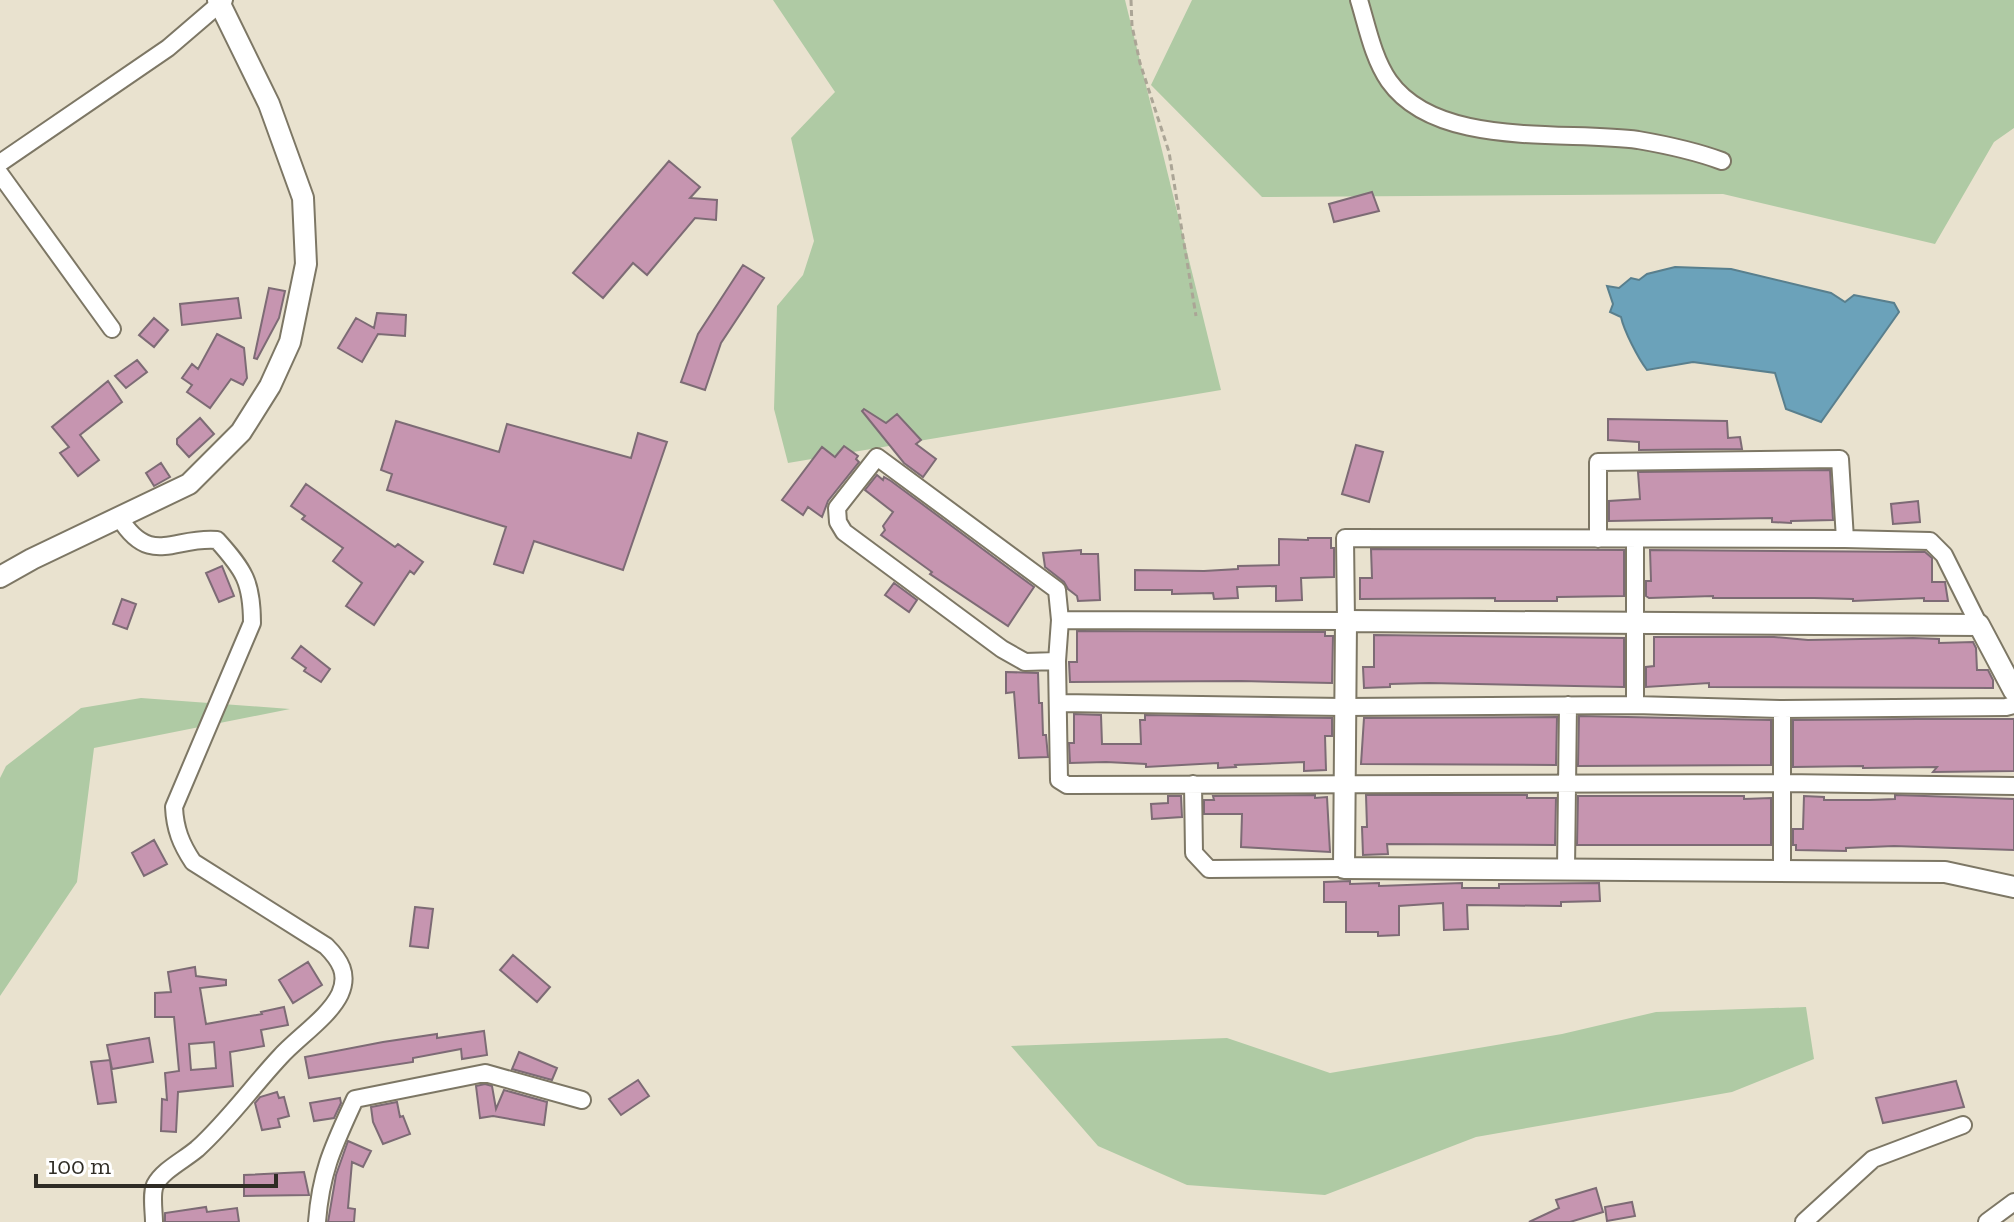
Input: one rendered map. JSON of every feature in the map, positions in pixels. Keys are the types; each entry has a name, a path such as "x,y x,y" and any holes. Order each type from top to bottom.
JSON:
{"street":[{"path":"1359,0 1373,47 1389,81 1415,107 1444,122 1473,128 1637,140 1697,152 1722,161"},
{"path":"0,163 168,48 221,1 269,104 303,198 306,264 300,306 290,342 270,386 241,432 189,484 0,577"},
{"path":"0,174 112,329"},
{"path":"1057,661 1025,662 1002,649 844,532 838,522 837,508 877,457 1057,590 1060,620 1057,661 1059,780 1067,785 1782,783 2014,786"},
{"path":"1598,539 1598,462 1840,459 1845,539"},
{"path":"119,517 140,541 159,548 203,539 217,540 241,567 252,594 252,623 174,807 181,845 193,862 326,946 338,958 345,973 339,995 322,1016 280,1056 239,1106 198,1148 154,1187 154,1222"},
{"path":"1344,868 1345,538 1930,541 1944,555 2014,691"},
{"path":"1635,539 1635,705"},
{"path":"1060,620 1979,625"},
{"path":"1059,703 1344,707 1635,705 1782,709 2014,705"},
{"path":"1566,869 1568,705"},
{"path":"1782,709 1782,871"},
{"path":"1193,784 1194,853 1209,869 1945,872 2014,887"},
{"path":"317,1222 319,1194 328,1157 355,1099 485,1073 582,1100"},
{"path":"1804,1222 1873,1159 1963,1125"},
{"path":"1987,1222 2014,1202"}],"path":[{"path":"1131,0 1132,26 1140,63 1169,152 1196,316"}],"green space":[{"path":"773,0 1125,0 1221,390 788,463 774,409 777,306 803,275 814,241 791,138 835,92"},
{"path":"1192,0 2014,0 2014,128 1994,142 1935,244 1723,194 1262,197 1151,85"},
{"path":"141,698 290,709 94,748 77,882 0,996 0,778 6,766 81,708"},
{"path":"1806,1007 1814,1059 1732,1092 1476,1137 1325,1195 1187,1185 1098,1146 1011,1046 1227,1038 1330,1073 1562,1034 1656,1012"}],"water":[{"path":"1675,267 1731,269 1831,293 1845,302 1854,295 1894,303 1899,312 1821,422 1786,409 1775,373 1693,362 1647,370 1621,317 1610,312 1613,304 1607,286 1619,288 1631,278 1639,280 1647,274"}],"building":[{"path":"669,161 700,187 690,198 717,200 716,220 695,218 647,275 633,263 603,298 573,273"},
{"path":"1372,192 1379,211 1334,222 1329,204"},
{"path":"743,265 764,278 721,343 705,390 681,382 698,334"},
{"path":"269,288 285,291 279,318 257,359 254,358"},
{"path":"238,298 241,318 182,325 180,304"},
{"path":"377,313 406,315 405,336 378,334 362,362 338,348 356,318 374,328"},
{"path":"154,318 168,330 154,347 139,335"},
{"path":"217,334 244,348 247,378 243,385 231,379 210,408 187,392 192,385 182,378 192,364 198,369"},
{"path":"137,360 147,372 126,388 115,376"},
{"path":"108,381 122,402 80,435 99,460 78,476 60,453 69,447 52,427"},
{"path":"864,409 886,423 897,414 921,440 916,444 936,459 923,477 904,463 862,411"},
{"path":"200,418 214,434 189,457 177,444 177,439"},
{"path":"1608,419 1727,421 1728,438 1740,437 1742,449 1639,450 1639,442 1608,440"},
{"path":"396,421 499,452 507,424 631,458 638,433 667,442 623,570 534,541 523,573 494,564 506,527 387,490 392,474 381,470"},
{"path":"1356,445 1383,452 1369,502 1342,494"},
{"path":"844,446 858,456 856,459 859,462 828,501 822,517 808,507 803,515 782,500 822,447 835,457"},
{"path":"161,463 170,477 154,486 146,473"},
{"path":"1830,470 1833,520 1791,523 1772,522 1772,518 1609,521 1609,501 1640,499 1638,472"},
{"path":"877,475 891,481 1034,587 1008,626 930,574 932,572 881,535 893,512 865,490"},
{"path":"306,484 395,547 398,544 423,562 414,574 410,571 374,625 346,606 362,583 333,561 343,548 302,519 305,516 291,506"},
{"path":"1918,501 1920,522 1893,524 1891,504"},
{"path":"1331,538 1334,577 1301,578 1302,600 1276,601 1276,586 1237,587 1238,598 1214,599 1213,593 1172,594 1172,590 1135,590 1135,570 1204,571 1279,565 1279,539"},
{"path":"1371,549 1624,550 1624,596 1557,597 1557,601 1360,599 1360,578 1372,578"},
{"path":"1081,550 1081,554 1098,554 1100,600 1078,601 1064,582 1045,567 1043,553"},
{"path":"1650,550 1925,552 1932,558 1932,582 1945,582 1948,601 1924,601 1924,598 1853,601 1713,596 1649,598 1646,596 1646,581 1651,581"},
{"path":"222,566 234,596 219,602 206,573"},
{"path":"894,583 917,600 909,612 885,595"},
{"path":"122,599 136,604 127,629 113,624"},
{"path":"1077,631 1325,632 1325,636 1333,636 1332,683 1070,682 1069,662 1077,662"},
{"path":"1374,635 1624,638 1624,687 1429,683 1364,688 1363,667 1374,667"},
{"path":"1654,637 1808,640 1913,638 1939,639 1939,643 1973,642 1977,670 1988,670 1993,688 1709,687 1709,683 1646,687 1646,667 1654,666"},
{"path":"301,646 330,669 321,682 292,658"},
{"path":"1006,672 1038,673 1039,703 1042,703 1043,735 1046,735 1048,757 1019,758 1014,692 1006,693"},
{"path":"1074,714 1101,715 1102,744 1141,744 1140,720 1145,720 1145,715 1332,718 1332,736 1325,736 1326,770 1304,771 1304,762 1218,768 1218,763 1146,767 1146,764 1070,763 1069,743 1074,743"},
{"path":"1579,716 1771,720 1771,765 1578,766"},
{"path":"1557,717 1556,765 1361,764 1364,718"},
{"path":"2014,719 2014,771 1933,772 1937,767 1793,767 1793,720"},
{"path":"1315,795 1315,798 1327,797 1330,852 1241,847 1242,814 1204,814 1204,800 1214,800 1213,796"},
{"path":"1366,795 1527,795 1527,798 1556,798 1555,845 1387,844 1388,854 1363,855 1362,827 1367,827"},
{"path":"1895,795 2014,799 2014,850 1894,846 1846,848 1846,851 1796,850 1796,845 1793,845 1793,829 1803,829 1804,796 1824,797 1824,800 1870,800 1895,799"},
{"path":"1168,796 1181,796 1182,817 1152,819 1151,804 1168,803"},
{"path":"1578,796 1771,798 1771,845 1577,845"},
{"path":"154,840 167,864 144,876 132,853"},
{"path":"1350,881 1350,884 1379,883 1379,886 1462,883 1462,888 1499,888 1499,884 1599,883 1600,901 1561,902 1561,906 1467,905 1468,929 1444,930 1443,903 1399,906 1399,935 1378,936 1378,932 1346,932 1346,902 1324,902 1324,882"},
{"path":"415,907 433,909 428,948 410,946"},
{"path":"513,955 550,987 537,1002 500,970"},
{"path":"308,962 322,985 293,1003 279,980"},
{"path":"195,967 196,976 226,980 226,985 200,988 206,1024 284,1007 288,1025 261,1030 264,1046 230,1052 233,1086 178,1092 176,1132 161,1131 162,1099 167,1100 165,1073 179,1071 174,1017 155,1017 155,993 171,992 168,972","holes":["214,1042 216,1068 191,1070 189,1044"]},
{"path":"484,1031 487,1055 462,1059 461,1049 413,1058 413,1062 309,1078 305,1057 437,1034 437,1038"},
{"path":"149,1038 153,1062 112,1069 107,1045"},
{"path":"519,1052 557,1068 552,1080 512,1069"},
{"path":"110,1060 116,1102 98,1104 91,1062"},
{"path":"638,1080 649,1096 621,1115 609,1099"},
{"path":"1956,1081 1964,1107 1883,1123 1876,1098"},
{"path":"476,1086 492,1086 496,1109 504,1090 547,1102 544,1125 493,1116 480,1118"},
{"path":"277,1092 279,1098 284,1097 289,1116 278,1119 280,1127 262,1130 255,1103 260,1097"},
{"path":"340,1098 334,1118 314,1121 310,1103"},
{"path":"397,1102 400,1117 403,1116 410,1134 383,1144 373,1122 371,1107"},
{"path":"348,1141 371,1151 363,1167 352,1162 348,1208 355,1209 354,1222 328,1222 336,1175"},
{"path":"304,1172 309,1195 244,1196 244,1175"},
{"path":"1596,1188 1603,1212 1570,1222 1529,1222 1559,1208 1556,1200"},
{"path":"1632,1202 1635,1216 1607,1221 1605,1207"},
{"path":"206,1207 207,1212 237,1208 239,1222 165,1222 165,1213"}]}
